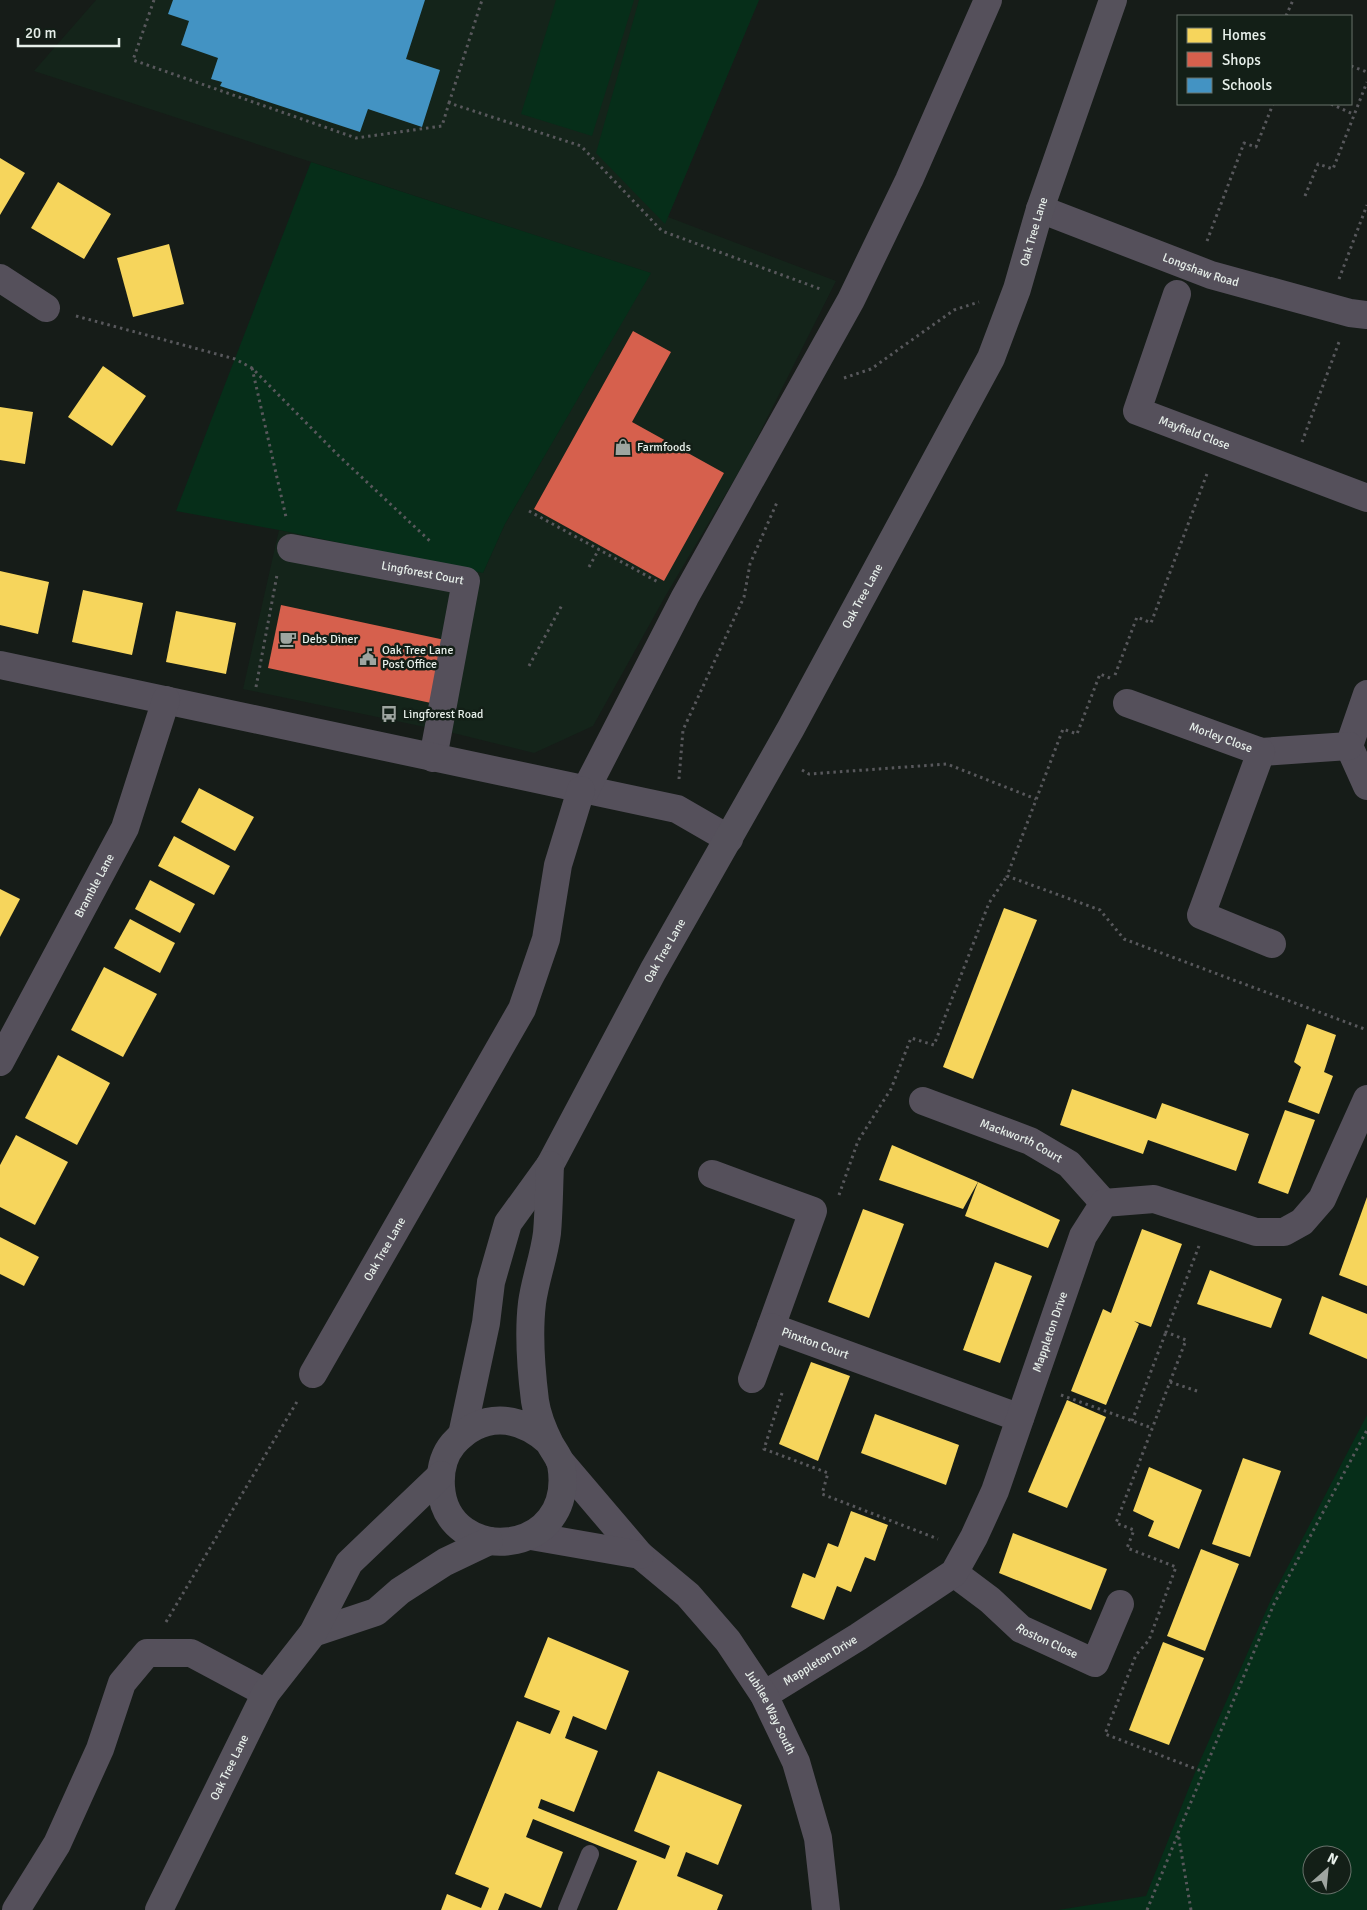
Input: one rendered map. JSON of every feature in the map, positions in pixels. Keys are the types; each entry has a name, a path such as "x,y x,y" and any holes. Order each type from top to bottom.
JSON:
{"main road":[{"name":"Oak Tree Lane","path":"462,1435 486,1323 491,1282 508,1223 550,1165 657,963 774,758 991,358 1018,290 1040,209 1113,0"},
{"name":"Oak Tree Lane","path":"550,1165 547,1234 532,1302 529,1340 535,1404 555,1451 564,1482 560,1504 548,1522 531,1536 511,1542 489,1541 472,1535 458,1525 448,1510 442,1493 441,1475 444,1460 451,1446 462,1435 478,1425 497,1420 516,1422 534,1429 555,1451"},
{"name":"Oak Tree Lane","path":"159,1910 266,1692 313,1634 349,1563 441,1475"},
{"name":"Oak Tree Lane","path":"313,1634 376,1612 400,1591 445,1562 489,1541"}],"street":[{"name":"Oak Tree Lane","path":"313,1374 522,1009 546,939 558,865 583,790 685,597 852,300 909,180 988,0"},
{"name":"Longshaw Road","path":"1040,209 1196,269 1348,312"},
{"path":"0,278 46,308"},
{"name":"Mayfield Close","path":"1178,294 1137,411 1367,498"},
{"name":"Lingforest Court","path":"291,548 466,581 434,758"},
{"path":"0,665 677,810 729,839"},
{"path":"1367,694 1349,746 1367,786"},
{"name":"Bramble Lane","path":"0,1062 125,828 166,700"},
{"name":"Morley Close","path":"1126,703 1261,752 1349,746"},
{"path":"1261,752 1201,915 1272,944"},
{"path":"1104,1204 1154,1199 1256,1232 1284,1232 1302,1222 1322,1199 1367,1099"},
{"name":"Mackworth Court","path":"923,1101 1030,1140 1068,1164 1104,1204"},
{"path":"712,1174 813,1211"},
{"name":"Mappleton Drive","path":"764,1695 858,1637 960,1562 996,1491 1083,1236 1104,1204"},
{"name":"Pinxton Court","path":"813,1211 771,1326 1020,1418"},
{"path":"752,1379 771,1326"},
{"name":"Jubilee Way South","path":"555,1451 640,1555 688,1595 728,1641 764,1695 796,1762 818,1838 826,1910"},
{"name":"Jubilee Way South","path":"531,1536 640,1555"},
{"name":"Roston Close","path":"960,1562 990,1600 1021,1628 1095,1663 1120,1604"},
{"path":"16,1910 57,1844 100,1749 122,1683 147,1653 190,1653 266,1692"}],"lane":[{"path":"567,1910 590,1854"}],"path":[{"path":"154,0 132,60 356,138 442,126 482,0"},
{"path":"1286,15 1292,0"},
{"path":"1352,66 1367,72"},
{"path":"1305,196 1318,164 1332,169 1367,82"},
{"path":"449,103 581,146 662,231 852,300"},
{"path":"1196,269 1244,143 1256,147 1273,105"},
{"path":"1332,105 1353,114"},
{"path":"1292,469 1348,312 1367,205"},
{"path":"816,361 829,382 871,369 954,310 1018,290"},
{"path":"46,308 235,359 252,368 339,456 459,567 466,581"},
{"path":"813,1211 830,1218 858,1141 891,1089 911,1038 934,1045 989,903 1007,876 1063,729 1077,734 1100,674 1114,679 1137,617 1151,623 1219,442"},
{"path":"677,810 683,730 744,597 750,564 782,491"},
{"path":"530,511 685,597"},
{"path":"589,567 598,549"},
{"path":"529,666 562,605"},
{"path":"774,758 809,774 947,764 1036,798"},
{"path":"1007,876 1100,910 1124,939 1367,1030"},
{"path":"1132,1421 1210,1217"},
{"path":"1166,1332 1186,1340 1116,1523 1134,1530 1127,1548 1176,1567 1149,1640 1136,1655 1105,1734 1204,1772"},
{"path":"147,1653 313,1374"},
{"path":"752,1379 783,1390 764,1449 828,1473 822,1494 960,1562"},
{"path":"1170,1382 1200,1392"},
{"path":"1032,1384 1152,1428"},
{"path":"1147,1910 1274,1604 1367,1430"},
{"path":"1178,1833 1191,1910"}],"shaded area":[{"path":"96,0 759,0 668,217 836,281 747,458 666,595 593,726 534,753 449,732 243,689 279,530 483,573 505,524 650,273 34,71"}],"green space":[{"path":"556,0 634,0 592,136 521,114"},
{"path":"639,0 759,0 665,224 596,153"},
{"path":"311,162 651,273 505,524 483,573 279,530 176,511"},
{"path":"1367,1415 1367,1910 1058,1910 1146,1896 1196,1770 1273,1595"}],"building: Homes":[{"path":"0,158 25,173 0,215"},
{"path":"58,182 111,214 84,259 31,228"},
{"path":"169,244 184,304 133,317 117,258"},
{"path":"103,366 146,396 112,446 68,417"},
{"path":"0,407 33,412 25,464 0,460"},
{"path":"0,571 49,582 38,634 0,625"},
{"path":"83,590 143,603 132,655 72,642"},
{"path":"176,611 236,623 226,674 166,662"},
{"path":"199,788 254,817 235,851 181,822"},
{"path":"174,836 230,866 214,895 158,866"},
{"path":"150,880 195,904 180,933 135,909"},
{"path":"0,889 20,899 0,937"},
{"path":"1004,908 1037,920 973,1079 943,1067"},
{"path":"130,919 175,943 160,973 114,948"},
{"path":"104,967 157,994 123,1057 71,1030"},
{"path":"1307,1024 1336,1035 1324,1072 1333,1076 1319,1114 1288,1102 1301,1067 1294,1062"},
{"path":"58,1055 110,1083 77,1145 25,1118"},
{"path":"1072,1089 1156,1119 1162,1103 1249,1134 1236,1171 1148,1140 1143,1154 1060,1125"},
{"path":"1285,1110 1315,1120 1288,1194 1258,1183"},
{"path":"16,1135 68,1162 35,1225 0,1207 0,1165"},
{"path":"892,1145 978,1182 963,1209 879,1180"},
{"path":"978,1182 1060,1220 1048,1248 965,1216"},
{"path":"1367,1197 1367,1286 1339,1275"},
{"path":"863,1209 904,1224 869,1318 828,1302"},
{"path":"1142,1229 1182,1244 1151,1327 1134,1321 1139,1324 1106,1405 1071,1391 1103,1309 1111,1313"},
{"path":"0,1237 39,1257 24,1286 0,1274"},
{"path":"995,1262 1032,1276 1000,1363 963,1350"},
{"path":"1210,1270 1282,1299 1271,1328 1197,1304"},
{"path":"1322,1296 1367,1314 1367,1359 1309,1334"},
{"path":"811,1362 850,1376 818,1461 779,1444"},
{"path":"1067,1400 1106,1417 1067,1508 1028,1492"},
{"path":"875,1414 959,1445 946,1485 861,1453"},
{"path":"1243,1458 1281,1471 1250,1557 1212,1544"},
{"path":"1149,1467 1202,1490 1179,1549 1148,1536 1154,1521 1133,1511"},
{"path":"851,1511 888,1525 875,1561 865,1557 851,1592 837,1586 824,1620 791,1607 803,1573 815,1578 828,1543 838,1547"},
{"path":"1013,1533 1107,1569 1091,1610 999,1573"},
{"path":"1201,1549 1239,1564 1205,1651 1167,1636"},
{"path":"548,1637 629,1671 606,1730 573,1716 565,1738 598,1751 574,1812 541,1799 538,1808 665,1859 670,1846 634,1831 658,1771 742,1805 718,1865 686,1852 677,1876 723,1895 717,1910 617,1910 637,1861 533,1819 526,1837 563,1852 541,1908 505,1893 498,1910 441,1910 447,1894 481,1908 489,1888 455,1874 517,1721 550,1734 560,1711 524,1697"},
{"path":"1163,1642 1204,1658 1169,1745 1129,1730"}],"building: Shops":[{"name":"Farmfoods","path":"633,331 671,352 632,422 724,473 664,581 534,509"},
{"path":"281,605 445,640 431,703 268,668"}],"building: Schools":[{"path":"173,0 425,0 406,59 440,70 422,127 368,109 360,132 220,86 222,82 211,79 218,58 181,45 189,21 168,14"}],"place":[{"name":"Farmfoods","path":"623,447"},
{"name":"Debs Diner","path":"288,639"},
{"name":"Oak Tree Lane Post Office","path":"368,657"},
{"name":"Lingforest Road","path":"389,714"}]}
